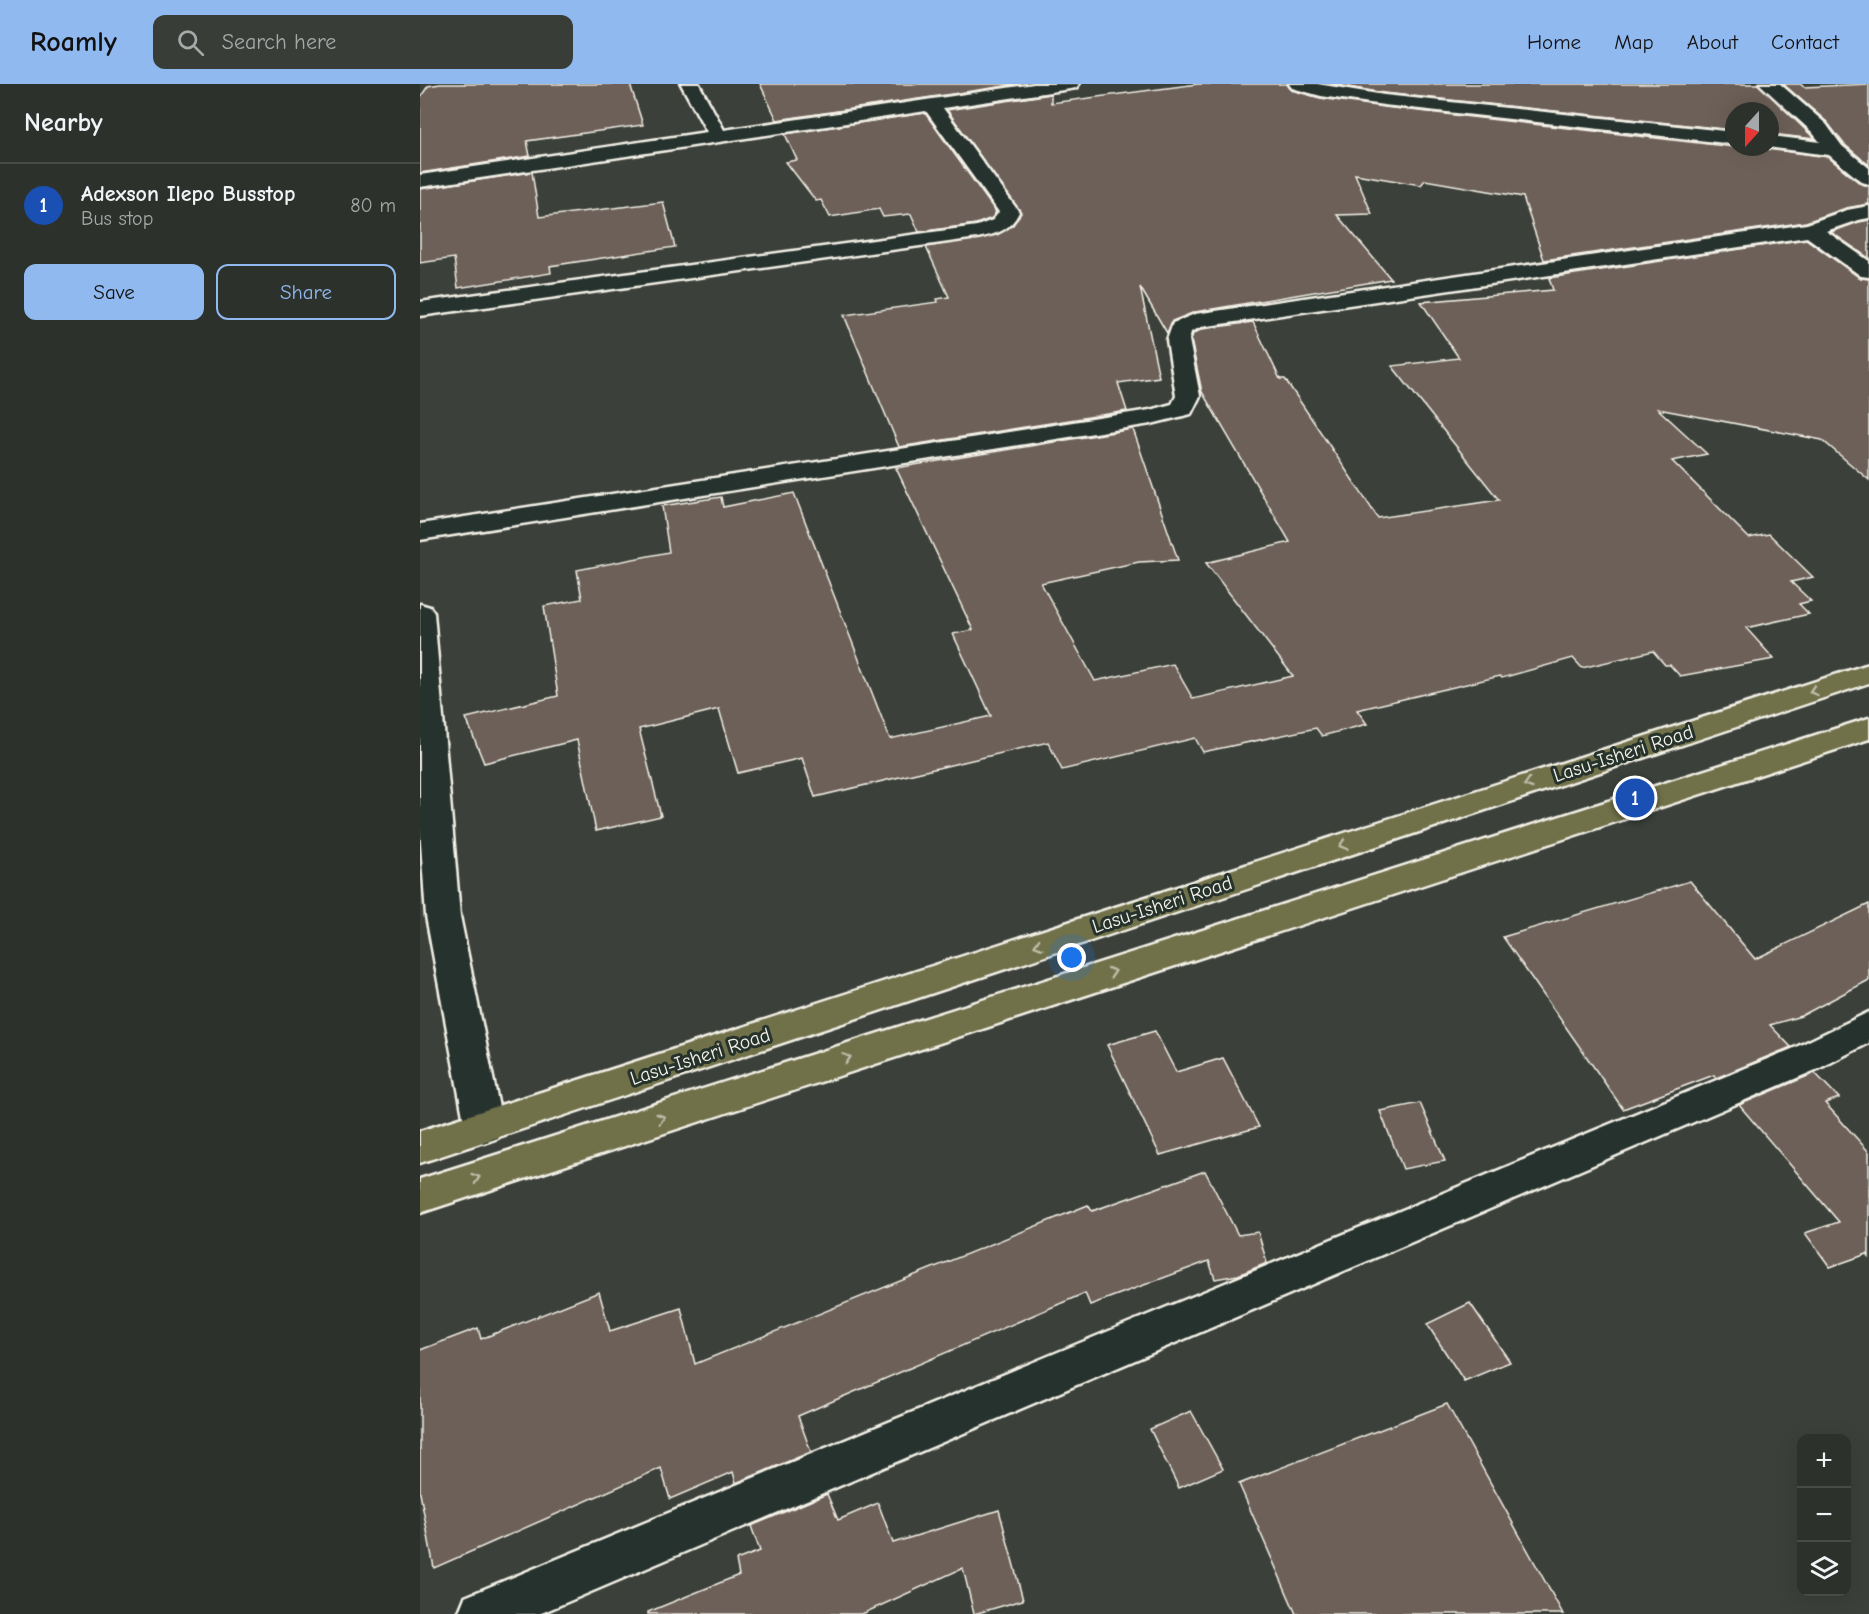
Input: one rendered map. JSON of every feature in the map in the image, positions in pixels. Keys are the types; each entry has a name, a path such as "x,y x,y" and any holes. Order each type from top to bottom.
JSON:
{"main road":[{"name":"Lasu-Isheri Road","path":"420,1147 1869,674"},
{"path":"420,1196 1869,728"}],"street":[{"path":"690,84 719,137"},
{"path":"420,181 1070,84"},
{"path":"1298,84 1321,91 1384,100 1467,100 1725,137"},
{"path":"1769,84 1819,128 1835,150 1869,178"},
{"path":"420,309 977,232 996,227 1005,220 1010,212 930,104"},
{"path":"1779,143 1835,150"},
{"path":"420,532 1151,417 1182,409 1188,396 1178,340 1181,328 1195,321 1811,230 1854,214 1869,212"},
{"path":"1811,230 1869,271"},
{"path":"420,613 443,916 484,1126"},
{"path":"482,1614 1794,1064 1869,1026"}],"building":[{"path":"440,84 630,84 643,125 527,141 530,156 420,173 420,98 428,86"},
{"path":"760,84 1019,84 777,120"},
{"path":"1198,84 1287,84 1291,90 1320,98 1725,146 1725,156 1779,156 1779,151 1828,157 1861,184 1869,186 1869,204 1846,208 1806,222 1544,260 1523,197 1425,180 1421,185 1355,174 1372,214 1337,215 1391,279 1195,312 1172,321 1167,333 1140,287 1159,377 1118,383 1127,411 899,447 844,315 938,302 937,299 949,297 926,247 997,235 1013,225 1021,213 947,110 1051,94 1051,103"},
{"path":"1331,84 1758,84 1777,102 1725,102 1725,129 1384,93"},
{"path":"1783,84 1800,84 1804,87 1869,84 1869,165 1844,144 1827,122"},
{"path":"1779,104 1815,139 1779,135"},
{"path":"925,113 996,212 992,218 976,224 919,232 911,214 883,217 879,209 830,217 821,200 816,201 786,162 797,160 785,134"},
{"path":"532,172 539,217 663,202 675,247 550,266 551,273 458,288 454,258 420,263 420,189"},
{"path":"1869,220 1869,258 1831,232 1859,222"},
{"path":"1806,239 1860,278 1869,279 1869,480 1822,440 1658,409 1707,454 1672,461 1749,538 1769,534 1813,577 1791,582 1811,601 1799,604 1809,614 1746,628 1774,659 1680,676 1670,665 1665,665 1653,651 1582,668 1573,658 1502,678 1500,676 1357,710 1367,724 1322,736 1316,728 1203,752 1195,738 1062,770 1048,742 815,797 802,758 738,773 719,709 639,729 661,816 596,831 577,740 484,763 466,718 558,696 544,606 582,599 577,570 669,552 662,506 721,497 723,507 794,493 890,739 991,716 953,634 973,630 896,468 1133,429 1178,560 1139,562 1041,583 1095,681 1173,664 1193,699 1293,676 1206,563 1290,542 1202,392 1191,340 1193,334 1202,329 1253,322 1280,379 1285,379 1378,518 1499,500 1392,366 1459,358 1421,302 1553,290 1549,278"},
{"path":"1690,881 1755,959 1869,904 1869,980 1801,1016 1770,1025 1791,1047 1716,1078 1714,1075 1623,1109 1503,937"},
{"path":"1155,1031 1176,1072 1223,1058 1259,1127 1160,1155 1107,1045"},
{"path":"1815,1073 1839,1098 1825,1103 1869,1152 1869,1257 1867,1254 1830,1267 1805,1233 1839,1222 1739,1105"},
{"path":"1420,1103 1445,1161 1403,1169 1380,1111"},
{"path":"1205,1171 1238,1235 1258,1232 1267,1263 1238,1275 1215,1279 1209,1261 1090,1305 1085,1293 798,1416 811,1452 736,1483 733,1472 670,1499 661,1468 434,1568 420,1493 420,1350 478,1328 481,1339 599,1292 610,1331 681,1308 695,1364 1088,1205 1092,1211"},
{"path":"1470,1303 1510,1362 1464,1381 1427,1324"},
{"path":"1447,1404 1563,1614 1296,1614 1239,1484"},
{"path":"1191,1411 1223,1469 1179,1488 1150,1429"},
{"path":"827,1494 838,1520 878,1503 893,1543 999,1510 1023,1600 974,1614 963,1568 862,1614 648,1614 648,1612 739,1575 736,1560 760,1551 751,1526"}],"place":[{"name":"Adexson Ilepo Busstop","path":"1635,798"}]}
